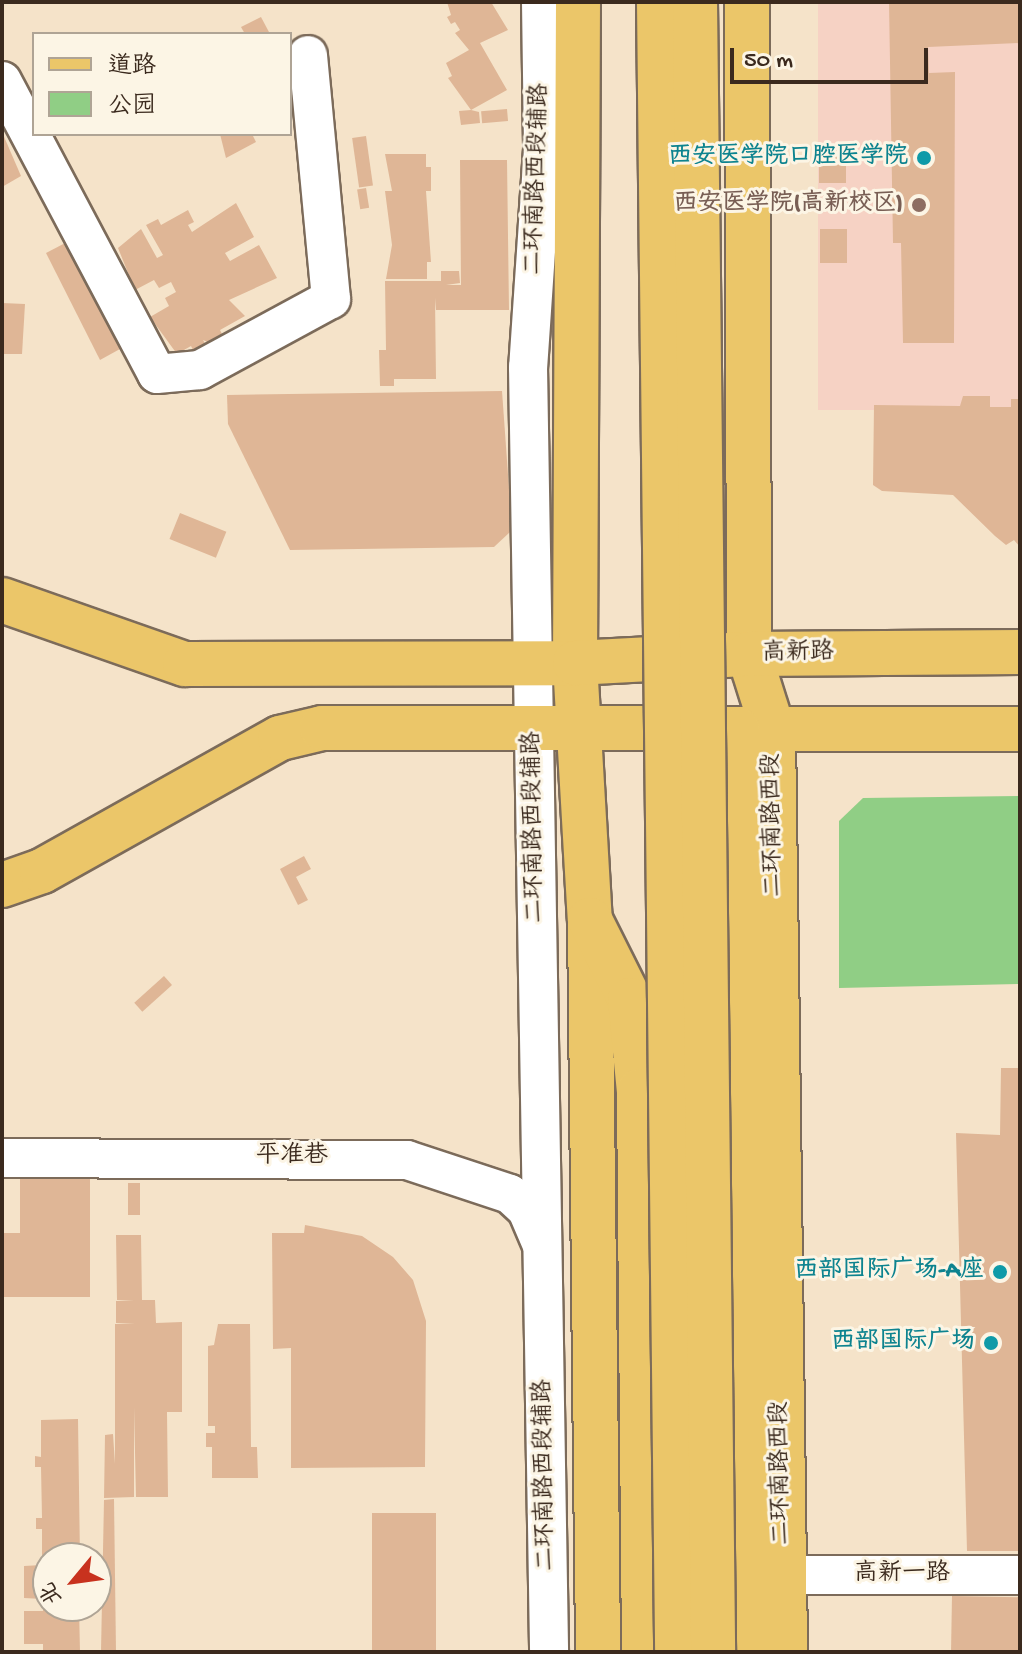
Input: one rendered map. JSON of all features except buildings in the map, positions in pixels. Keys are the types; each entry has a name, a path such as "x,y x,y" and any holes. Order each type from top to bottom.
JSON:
{"main road":[{"path":"578,2 575,663 555,730 590,920 598,1652"},
{"path":"659,2 677,1652"},
{"path":"695,2 749,1651"},
{"name":"二环南路西段","path":"747,2 749,654 755,730 784,1575 749,1651"},
{"name":"高新路","path":"2,600 185,664 530,664 749,654 1020,652"},
{"path":"2,885 42,871 280,738 322,728 1020,729"},
{"path":"749,1651 755,730"},
{"path":"590,920 630,1000 639,1091 644,1652"}],"street":[{"name":"二环南路西段辅路","path":"541,2 543,149 528,367 530,664 555,730 542,1250 549,1652"},
{"path":"2,81 157,374 200,370 331,299 308,55"},
{"name":"平准巷","path":"2,1158 407,1160 510,1194 538,1228 542,1250"},
{"name":"高新一路","path":"784,1575 1020,1575"}],"shaded area":[{"name":"西安医学院(高新校区)","path":"818,2 1020,2 1020,410 818,410"}],"green space":[{"path":"1020,796 1020,984 839,988 839,821 863,798"}],"place":[{"name":"西安医学院口腔医学院","path":"924,158"},
{"name":"西安医学院(高新校区)","path":"919,205"},
{"name":"西部国际广场-A座","path":"1000,1272"},
{"name":"西部国际广场","path":"991,1343"}]}
